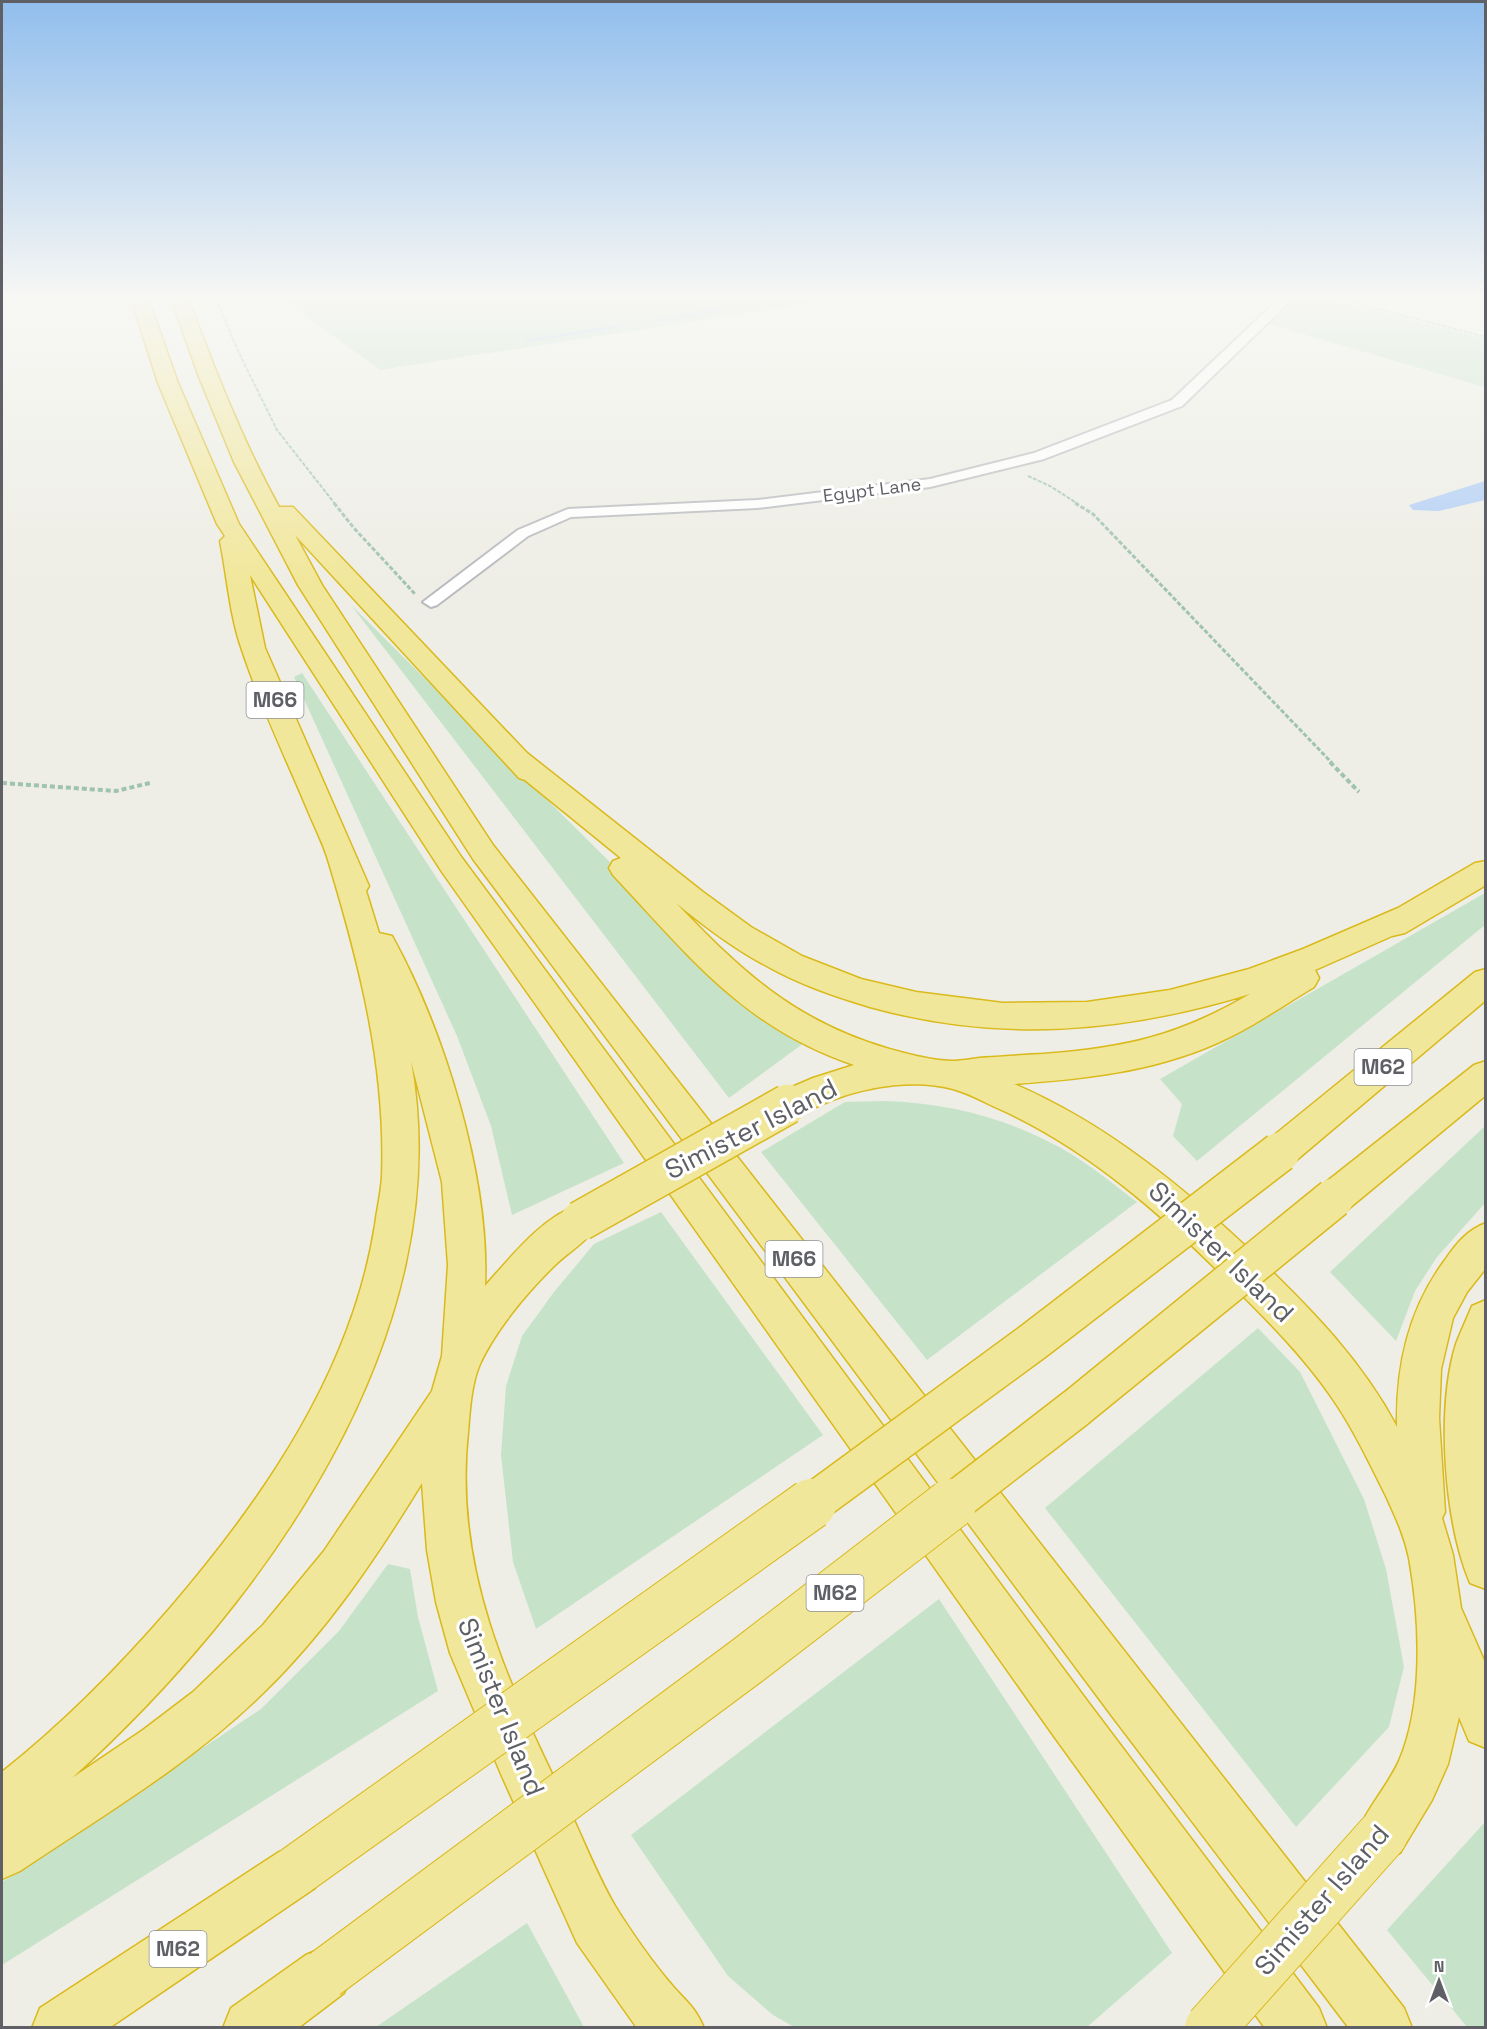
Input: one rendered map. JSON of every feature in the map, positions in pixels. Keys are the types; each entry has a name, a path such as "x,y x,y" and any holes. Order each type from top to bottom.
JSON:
{"highway":[{"name":"M66","path":"172,393 228,525 452,865 1061,1705 1299,2028"},
{"name":"M66","path":"215,393 244,462 310,585 483,852 1129,1699 1384,2028"},
{"path":"244,462 278,506 513,756 715,961 761,1002 789,1022 825,1040 872,1058 939,1074 1111,1059 1150,1052 1191,1040 1226,1023 1485,872"},
{"name":"M66","path":"228,525 253,648 345,867"},
{"path":"513,756 714,918 776,957 834,982 890,1000 944,1011 1002,1018 1060,1019 1136,1010 1189,999 1257,979 1412,915"},
{"path":"2,1853 166,1742 211,1708 274,1648 325,1591 367,1532 457,1377 467,1265 460,1182 434,1077 399,981 345,867"},
{"path":"2,1803 40,1773 137,1681 215,1593 288,1493 321,1436 364,1342 383,1283 394,1231 400,1181 400,1106 391,1047 345,867"},
{"name":"M62","path":"60,2028 297,1870 735,1560 1034,1341 1280,1152 1485,981"},
{"name":"Simister Island","path":"676,2028 651,2003 596,1924 518,1756 474,1653 459,1602 444,1505 444,1456 457,1377 498,1300 538,1255 580,1221 811,1092 847,1080 891,1073 939,1074 1019,1100 1077,1132 1126,1165 1168,1199 1274,1300 1334,1367 1375,1427 1424,1526 1440,1612 1437,1705 1422,1766 1382,1836 1210,2028"},
{"name":"M62","path":"251,2028 747,1661 1020,1452 1485,1075"},
{"path":"1424,1526 1418,1438 1420,1377 1430,1325 1450,1284 1485,1240"},
{"path":"1485,1319 1471,1370 1466,1426 1471,1491 1485,1567"},
{"path":"1440,1612 1485,1724"}],"street":[{"name":"Egypt Lane","path":"431,602 523,533 568,513 757,504 930,483 1039,456 1177,403 1188,393"}],"path":[{"path":"258,393 276,430 353,527 415,594 431,602"},
{"path":"1003,465 1050,486 1094,514 1359,792"},
{"path":"2,783 116,791 150,783"}],"green space":[{"path":"351,605 776,1027 804,1043 729,1098"},
{"path":"302,673 624,1163 512,1215 491,1126 457,1036 294,677"},
{"path":"1485,893 1485,925 1197,1161 1173,1136 1182,1104 1160,1079"},
{"path":"845,1102 910,1102 959,1110 1029,1132 1073,1155 1137,1202 927,1360 761,1152"},
{"path":"1485,1126 1485,1203 1437,1257 1415,1291 1396,1341 1330,1272"},
{"path":"661,1212 823,1435 536,1629 513,1562 501,1455 506,1386 522,1336 554,1292 594,1244"},
{"path":"1258,1328 1300,1372 1364,1499 1386,1569 1404,1667 1389,1727 1296,1827 1045,1508"},
{"path":"388,1564 410,1569 418,1617 438,1691 2,1965 2,1882 261,1709 339,1631"},
{"path":"939,1599 1172,1953 1087,2027 794,2027 773,2015 728,1976 631,1835"},
{"path":"1485,1822 1485,2027 1467,2027 1387,1930"},
{"path":"527,1923 584,2027 376,2027"}],"water":[{"path":"1485,481 1485,500 1439,511 1413,510 1409,505"}]}
